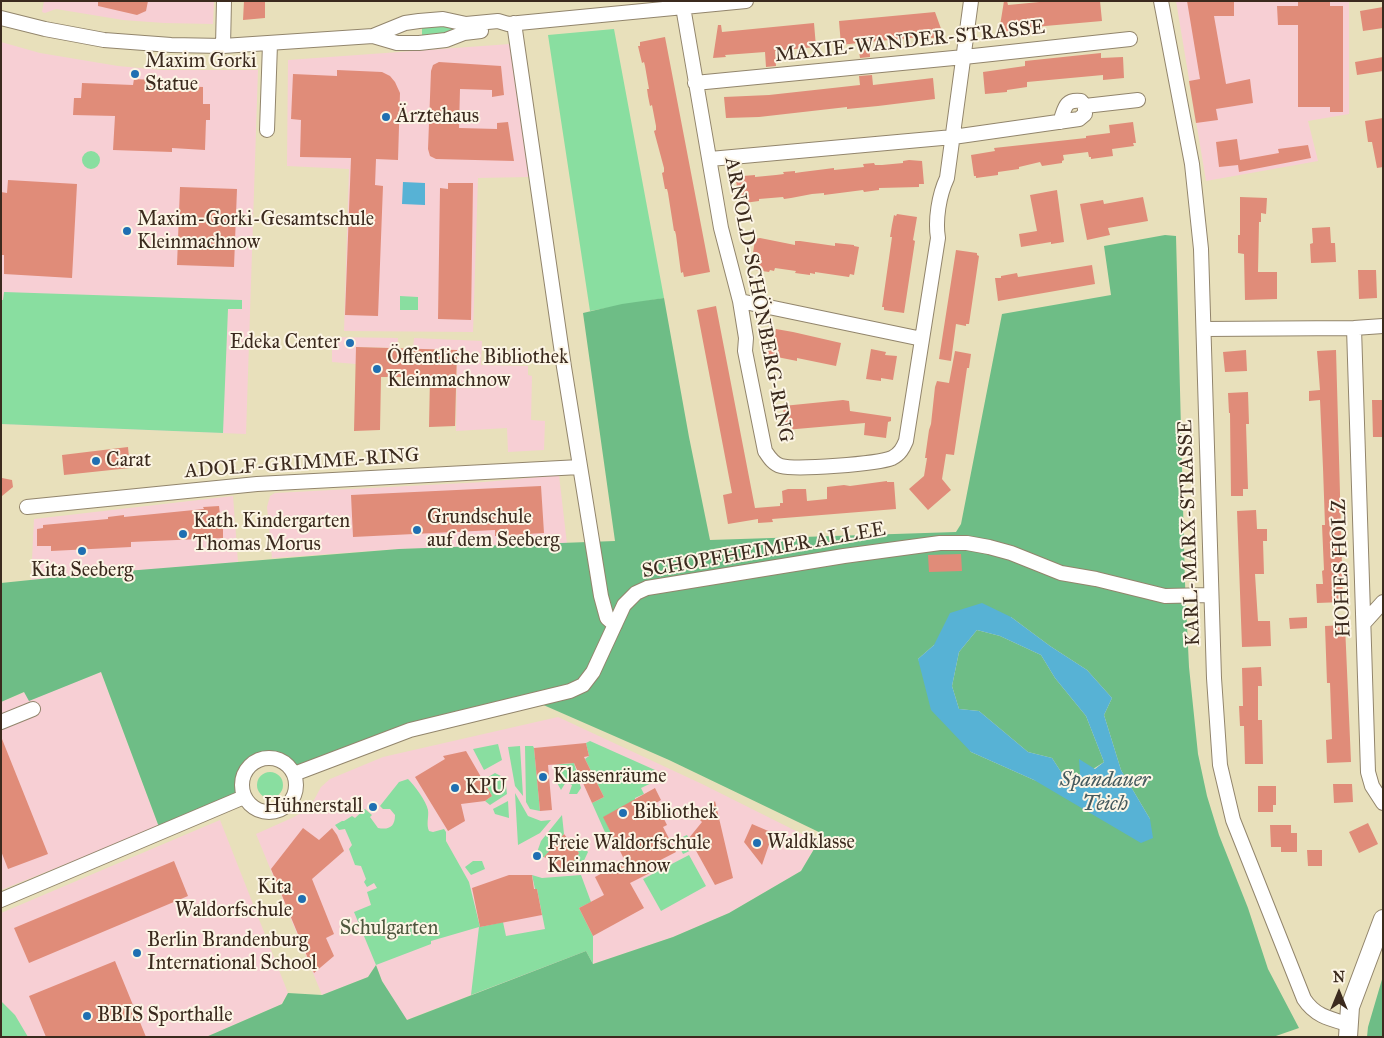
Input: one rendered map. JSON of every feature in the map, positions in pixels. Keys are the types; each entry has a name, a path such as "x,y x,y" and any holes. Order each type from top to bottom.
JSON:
{"main road":[{"path":"1348,1030 1350,1007 1383,919"}],"street":[{"path":"223,46 224,1"},
{"path":"1,18 104,40 171,45 223,46 373,36 405,23 419,21 443,19 466,24 498,22 511,24 682,4 746,1"},
{"name":"ARNOLD-SCHÖNBERG-RING","path":"682,4 721,228 740,301 746,338 745,351 765,451 771,460 780,466 860,464 884,460 899,453 906,440 938,238 936,227 943,186 947,178 972,1"},
{"name":"KARL-MARX-STRASSE","path":"1161,1 1192,164 1198,208 1204,329 1211,595 1216,719 1220,765 1233,820 1304,1000 1308,1007 1348,1030"},
{"path":"373,36 397,44 446,40 464,33 499,30 511,24"},
{"path":"511,24 604,611 607,618 615,625"},
{"name":"MAXIE-WANDER-STRASSE","path":"695,83 1130,39"},
{"path":"267,130 270,44"},
{"path":"710,159 953,137 1060,122 1067,104 1073,100 1081,100 1085,106 1138,100"},
{"path":"740,301 922,339"},
{"path":"1204,329 1354,328 1383,326"},
{"name":"HOHES HOLZ","path":"1354,328 1368,772 1372,786 1383,803"},
{"name":"ADOLF-GRIMME-RING","path":"27,508 257,484 580,467"},
{"name":"SCHOPFHEIMER ALLEE","path":"294,774 410,730 570,691 583,685 594,672 624,605 636,593 647,588 844,556 940,543 967,543 990,547 1020,556 1060,573 1096,579 1165,596 1211,595"},
{"path":"1364,623 1383,602"},
{"path":"1,722 33,709"},
{"path":"274,758 283,762 294,774 297,783 296,792 292,801 285,808 267,813 250,805 244,797 242,789 245,772 258,761 274,758"},
{"path":"1,900 244,797"}],"shaded area":[{"path":"44,1 214,1 213,24 123,20 56,9 45,13 42,12"},
{"path":"1176,1 1349,1 1349,114 1308,121 1318,161 1206,181"},
{"name":"Maxim-Gorki-Gesamtschule Kleinmachnow","path":"1,42 40,53 118,66 161,70 258,70 246,434 1,424"},
{"path":"510,44 529,177 478,178 473,332 344,331 349,169 287,166 288,60"},
{"path":"332,337 398,338 397,348 356,347 356,364 332,362"},
{"path":"414,338 482,341 481,365 528,366 528,375 532,376 531,420 545,421 544,450 508,452 507,428 456,431 457,350 413,349"},
{"name":"Grundschule auf dem Seeberg","path":"559,475 567,544 399,549 272,558 267,507 270,496 275,493 484,482"},
{"path":"233,496 238,562 31,580 34,519"},
{"path":"101,672 159,827 1,890 1,702 25,692 30,700"},
{"name":"Freie Waldorfschule Kleinmachnow","path":"558,717 702,784 818,842 801,871 729,913 673,937 593,964 586,951 406,1020 382,981 376,965 368,977 322,995 256,834 304,811 314,800 321,787 330,779 383,757"},
{"name":"Berlin Brandenburg International School","path":"220,820 288,993 282,1004 206,1037 1,1037 1,913"}],"green space":[{"path":"445,22 464,29 422,39 422,24"},
{"path":"614,29 664,298 590,311 548,35"},
{"path":"91,151 97,154 100,160 97,166 91,169 85,166 82,160 85,154"},
{"path":"1165,235 1176,236 1185,583 1189,667 1198,754 1207,796 1219,835 1248,908 1268,969 1299,1028 1273,1037 206,1037 282,1004 288,993 322,995 368,977 376,965 382,981 407,1020 586,951 593,964 673,937 729,913 801,871 823,834 669,760 532,700 439,721 294,774 286,765 276,760 267,758 258,761 250,766 245,774 242,785 244,797 159,827 101,672 29,701 24,692 1,702 1,583 399,549 615,541 583,313 622,304 664,298 710,540 956,532 961,524 1002,314 1111,295 1104,246","holes":["1011,617 1087,670 1112,698 1104,715 1121,770 1150,819 1034,780 971,752 918,659 934,645"]},
{"path":"4,292 242,300 242,309 228,309 223,433 1,424 1,300 3,300"},
{"path":"400,296 418,297 418,310 400,310"},
{"path":"977,630 1000,636 1041,655 1055,678 1086,716 1104,762 1069,784 1052,758 1028,752 979,711 959,709 952,686 959,652"},
{"path":"590,741 655,770 652,777 658,780 641,788 644,794 604,817 614,839 608,839 592,803 604,797 585,759 589,756 586,743"},
{"path":"498,744 502,760 484,770 473,749"},
{"path":"520,746 523,796 515,786 508,747"},
{"path":"525,746 533,746 534,748 540,811 530,809 526,802"},
{"path":"574,763 581,788 577,794 569,794 572,785 566,782 561,790 556,781 554,765"},
{"path":"270,772 279,776 283,785 279,794 270,798 261,794 257,785 261,776"},
{"path":"495,773 505,778 507,794 490,805 485,801 492,796 483,780"},
{"name":"Schulgarten","path":"408,779 427,806 429,831 433,832 444,829 446,832 446,841 469,882 480,927 503,922 506,936 545,929 537,889 535,889 532,875 542,878 581,875 591,902 579,908 593,936 593,964 586,951 471,995 479,927 431,941 431,944 376,965 354,912 371,905 367,892 377,888 374,883 367,887 364,882 366,879 361,866 355,865 349,849 352,845 345,829 339,830 335,825 352,816 355,818 365,809 372,815 370,817 378,828 385,829 391,827 395,815 390,809 383,809 380,806 399,782"},
{"path":"515,793 528,816 541,821 551,820 540,833 518,845"},
{"path":"508,801 509,818 495,814 493,809"},
{"path":"562,815 564,834 544,857 535,858 541,841"},
{"path":"687,835 694,849 683,854 676,840"},
{"path":"574,846 583,846 588,852 580,869 567,872 579,853"},
{"path":"689,855 706,886 661,911 643,879"},
{"path":"473,861 482,861 485,869 471,875 465,867"},
{"path":"1383,976 1383,1037 1367,1037 1368,1027"},
{"path":"1,1001 15,1015 28,1037 1,1037"}],"water":[{"path":"403,182 425,183 425,205 402,204"},
{"name":"Spandauer Teich","path":"982,603 1011,617 1087,670 1112,698 1104,715 1121,770 1150,819 1153,838 1141,843 1034,780 971,752 931,710 918,659 934,645 950,613","holes":["977,630 1000,636 1041,655 1055,678 1086,716 1104,762 1095,769 1079,759 1080,775 1069,784 1052,758 1028,752 979,711 959,709 952,686 959,652"]}],"building":[{"path":"98,1 148,1 146,11 137,15 98,6"},
{"path":"244,1 265,1 265,18 243,20"},
{"path":"1004,1 1007,1 1008,5 1050,1 1100,1 1102,21 1011,29 1011,31 999,32"},
{"path":"1187,1 1234,1 1234,16 1214,16 1226,84 1250,79 1253,103 1216,109 1218,120 1196,123 1189,81 1200,79"},
{"path":"1298,2 1330,2 1330,6 1343,6 1343,112 1330,112 1330,107 1298,107 1298,25 1278,25 1277,6 1298,6"},
{"path":"1383,7 1383,28 1363,31 1360,11"},
{"path":"935,12 944,37 931,38 931,36 869,42 870,57 860,58 858,43 841,45 839,21"},
{"path":"814,23 816,47 775,51 776,66 766,67 765,52 725,55 726,57 713,58 718,25 721,25 722,32"},
{"path":"665,37 710,272 684,277 683,272 681,273 676,235 662,173 664,168 654,131 656,126 652,105 650,106 648,96 647,89 649,89 645,66 644,62 642,63 638,46 640,46 640,42"},
{"path":"1101,53 1101,58 1123,57 1124,78 1103,80 1103,75 1027,82 1027,87 1007,90 1007,92 985,94 983,72 1025,66 1025,61"},
{"path":"1383,57 1383,71 1357,75 1355,62"},
{"path":"439,62 501,66 504,95 492,97 492,90 460,89 459,128 497,129 497,123 508,122 514,161 436,159 430,156 428,149 431,71 433,65"},
{"path":"337,70 382,72 390,76 400,93 398,160 376,159 375,185 383,186 378,316 345,315 351,158 300,157 301,120 291,119 293,74 337,76"},
{"path":"872,75 873,85 933,78 935,99 759,117 726,118 724,97 769,95 860,85 859,76"},
{"path":"134,79 152,80 152,85 203,87 203,104 210,104 210,120 206,120 205,150 172,148 172,152 113,150 115,116 73,115 74,98 81,98 82,83 133,85"},
{"path":"1383,118 1383,167 1377,168 1372,142 1368,142 1365,121"},
{"path":"1133,122 1136,143 1133,143 1134,146 1112,149 1113,156 1091,159 1088,152 1063,155 1064,160 1062,163 1042,166 1040,162 1019,167 1019,169 998,172 998,175 976,178 974,176 971,155 995,151 994,148 1086,138 1086,136 1110,133 1109,125"},
{"path":"1237,139 1240,160 1279,153 1278,149 1308,145 1311,158 1239,172 1238,165 1219,167 1216,142"},
{"path":"903,161 922,161 924,184 919,184 919,187 879,188 879,190 864,192 863,190 824,195 824,193 812,194 784,199 783,197 759,199 759,201 744,203 743,201 738,201 736,178 744,178 743,176 755,175 755,177 784,174 783,172 795,171 795,173 834,168 834,170 864,167 863,164 903,163"},
{"path":"8,180 77,184 72,278 4,274 4,255 1,255 1,192 7,193"},
{"path":"448,183 473,183 471,320 438,319 440,188 448,189"},
{"path":"180,187 237,189 234,267 177,265"},
{"path":"1057,190 1064,242 1051,244 1051,242 1021,247 1019,234 1037,231 1030,195"},
{"path":"1143,197 1148,221 1108,228 1110,235 1087,240 1080,204 1103,200 1104,204"},
{"path":"1240,197 1267,198 1266,214 1261,213 1261,222 1259,222 1258,272 1277,272 1277,299 1245,300 1244,254 1238,253"},
{"path":"897,214 917,217 904,313 884,310 884,307 882,307 892,237 890,237 894,215 896,216"},
{"path":"1330,227 1331,243 1335,243 1336,262 1311,263 1310,244 1313,243 1312,228"},
{"path":"760,238 795,245 795,241 800,241 835,246 835,243 854,245 859,247 854,275 850,274 849,277 815,272 815,274 810,273 810,275 775,268 774,271 770,270 769,272 755,270 755,268 751,267 755,239"},
{"path":"956,250 977,253 979,256 969,324 966,324 966,326 956,324 951,361 939,359"},
{"path":"1092,265 1095,284 998,301 995,278 1017,273 1018,277"},
{"path":"1358,270 1376,270 1377,298 1359,299"},
{"path":"716,306 755,508 780,506 780,503 783,503 782,491 788,489 806,489 807,501 827,499 827,487 887,481 894,482 896,509 772,519 773,522 758,523 758,519 728,524 723,495 732,493 697,310"},
{"path":"776,329 841,343 836,366 797,358 797,361 767,355 770,340 773,341"},
{"path":"356,347 457,350 455,426 429,427 430,377 381,377 380,430 354,431"},
{"path":"871,349 886,352 885,355 897,356 893,380 881,378 881,381 866,379"},
{"path":"1246,350 1247,371 1225,372 1223,352"},
{"path":"1336,350 1343,602 1317,603 1316,584 1323,584 1322,571 1324,570 1322,525 1325,525 1323,468 1320,400 1309,401 1309,391 1320,390 1317,351"},
{"path":"955,351 971,354 969,368 967,368 954,455 946,454 942,479 951,490 928,510 909,489 924,476 935,387 937,381 949,383"},
{"path":"1248,392 1249,424 1246,424 1248,489 1243,489 1243,496 1231,496 1228,393"},
{"path":"1372,400 1383,400 1383,437 1373,437"},
{"path":"849,401 850,411 891,417 891,421 888,422 886,438 864,435 865,423 785,430 783,406"},
{"name":"Carat","path":"128,447 130,468 64,475 62,455"},
{"path":"2,478 12,480 13,487 2,496"},
{"path":"541,486 544,533 495,536 495,530 353,537 351,495"},
{"path":"219,506 221,523 223,523 223,538 131,542 131,547 51,551 51,546 37,546 37,529 43,528 43,525"},
{"path":"1256,510 1257,529 1267,529 1267,541 1263,541 1264,574 1255,574 1258,621 1270,621 1271,646 1242,647 1237,511"},
{"path":"961,554 962,571 929,572 928,555"},
{"path":"1307,617 1307,628 1290,629 1289,618"},
{"path":"1345,625 1351,762 1327,763 1326,740 1332,739 1330,683 1327,683 1325,626"},
{"path":"1261,667 1262,686 1258,686 1258,720 1262,720 1263,764 1245,764 1244,726 1240,726 1239,706 1243,706 1242,668"},
{"path":"2,739 48,854 8,869 1,851"},
{"path":"586,743 589,756 584,757 604,797 592,803 574,763 548,765 552,810 540,811 534,748"},
{"name":"KPU","path":"466,751 492,796 485,801 461,804 465,821 448,831 415,777 445,759 443,756"},
{"path":"1333,784 1352,784 1353,802 1334,803"},
{"path":"1258,786 1276,786 1276,805 1273,805 1273,812 1258,812"},
{"path":"655,788 661,800 656,803 667,825 663,827 676,852 649,866 652,872 630,883 644,908 593,936 579,908 604,895 595,877 625,861 603,817"},
{"path":"715,801 733,878 715,885 689,838"},
{"path":"1368,823 1378,844 1359,853 1349,832"},
{"name":"Waldklasse","path":"752,824 773,833 762,865 744,842"},
{"path":"1270,825 1291,825 1291,833 1297,833 1297,852 1281,852 1281,847 1271,847"},
{"name":"Kita Waldorfschule","path":"303,828 319,840 332,828 344,851 312,879 334,934 326,938 334,956 314,973 271,869"},
{"name":"Klassenräume","path":"564,834 579,853 567,872 544,857"},
{"path":"1307,850 1322,850 1322,866 1308,866"},
{"path":"174,861 188,896 29,963 14,928"},
{"path":"509,875 532,875 542,915 480,927 472,888"},
{"name":"BBIS Sporthalle","path":"115,961 146,1037 46,1037 29,996"}],"place":[{"name":"Maxim Gorki Statue","path":"135,74"},
{"name":"Ärztehaus","path":"386,117"},
{"name":"Maxim-Gorki-Gesamtschule Kleinmachnow","path":"127,231"},
{"name":"Edeka Center","path":"350,343"},
{"name":"Öffentliche Bibliothek Kleinmachnow","path":"377,369"},
{"name":"Carat","path":"96,461"},
{"name":"Grundschule auf dem Seeberg","path":"417,530"},
{"name":"Kath. Kindergarten Thomas Morus","path":"183,534"},
{"name":"Kita Seeberg","path":"82,551"},
{"name":"Klassenräume","path":"543,777"},
{"name":"KPU","path":"455,788"},
{"name":"Hühnerstall","path":"373,807"},
{"name":"Bibliothek","path":"623,813"},
{"name":"Waldklasse","path":"757,843"},
{"name":"Freie Waldorfschule Kleinmachnow","path":"537,856"},
{"name":"Kita Waldorfschule","path":"302,899"},
{"name":"Berlin Brandenburg International School","path":"137,953"},
{"name":"BBIS Sporthalle","path":"87,1016"}]}
